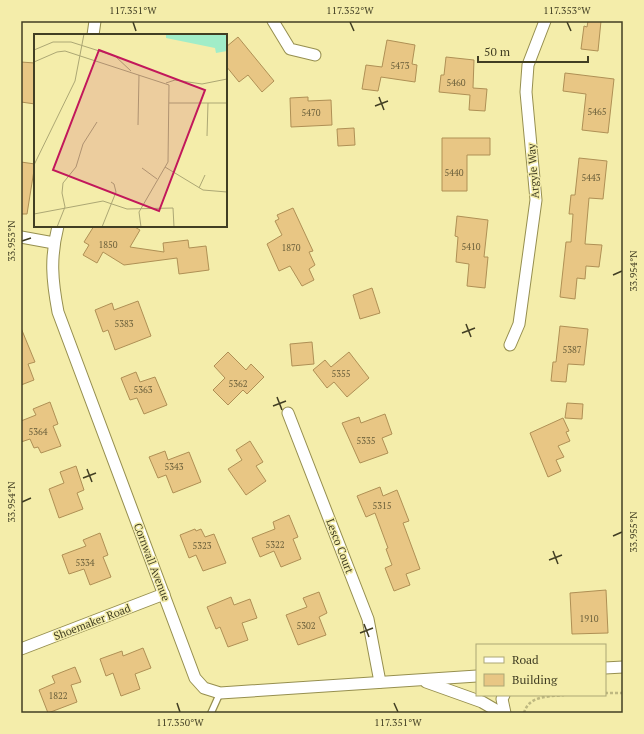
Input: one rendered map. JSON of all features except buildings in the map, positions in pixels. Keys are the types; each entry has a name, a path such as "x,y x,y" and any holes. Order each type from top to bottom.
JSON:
{"street":[{"path":"92,34 95,21"},
{"path":"273,21 290,49 316,56"},
{"name":"Argyle Way","path":"510,345 519,324 536,200 526,92 528,65 545,21"},
{"name":"Cornwall Avenue","path":"58,227 54,243 52,279 58,312 195,678 204,688 220,693 476,676"},
{"path":"21,237 54,243"},
{"name":"Lesco Court","path":"288,413 368,619 380,682"},
{"name":"Shoemaker Road","path":"21,649 164,594"},
{"path":"606,668 623,667"},
{"path":"420,680 459,692 482,702 501,713"},
{"path":"504,696 502,699 505,713"}],"lane":[{"path":"211,713 220,693"}],"path":[{"path":"606,693 623,693"},
{"path":"524,713 526,706 536,698 555,696"}]}
